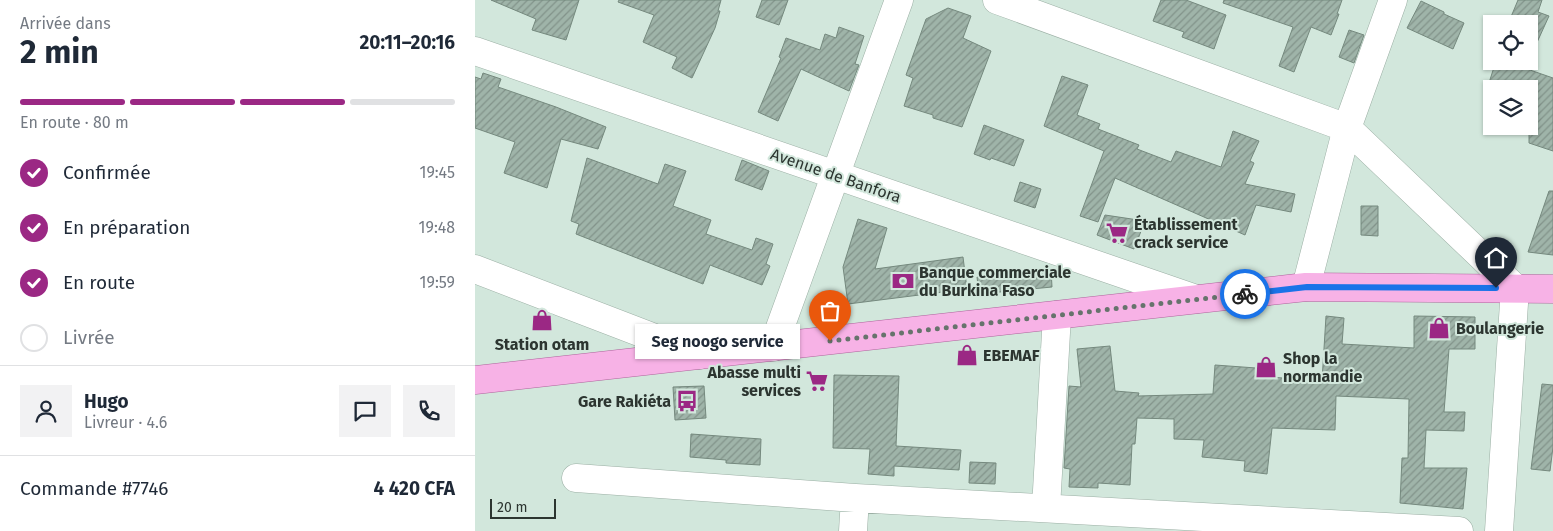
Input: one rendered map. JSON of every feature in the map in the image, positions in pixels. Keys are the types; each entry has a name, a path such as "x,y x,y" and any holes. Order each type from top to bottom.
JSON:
{"main road":[{"name":"Avenue de Banfora","path":"475,380 1307,287 1553,289"}],"street":[{"path":"773,347 899,0"},
{"path":"997,0 1347,128 1515,288 1499,531"},
{"path":"1307,287 1347,128 1393,0"},
{"name":"Avenue de Banfora","path":"475,51 1196,299"},
{"name":"Avenue de Banfora","path":"475,269 699,355"},
{"path":"1046,508 1057,315"},
{"path":"576,478 855,498 1046,508 1244,525 1459,531"},
{"path":"853,531 855,498"}],"building":[{"path":"491,0 579,0 566,40 532,30 536,19"},
{"path":"619,0 721,0 715,28 692,78 672,68 677,57 643,42 654,15 618,2"},
{"path":"762,0 788,0 779,25 756,17"},
{"path":"1161,0 1186,0 1226,15 1214,49 1182,37 1184,32 1153,21"},
{"path":"1224,0 1342,0 1331,35 1311,27 1294,72 1279,66 1293,27 1223,3"},
{"path":"1518,0 1542,0 1538,12 1549,16 1538,40 1538,15 1512,15"},
{"path":"1421,1 1464,23 1453,49 1407,28"},
{"path":"948,8 971,16 963,38 991,51 962,127 904,106 913,78 906,75 926,19"},
{"path":"839,27 864,36 855,64 859,65 849,91 801,69 778,121 758,112 781,58 779,57 786,38 820,50 825,34 836,38"},
{"path":"1349,30 1364,35 1354,63 1339,57"},
{"path":"1493,70 1530,70 1553,78 1553,151 1529,143 1529,135 1538,135 1538,80 1490,80"},
{"path":"483,73 501,79 498,87 606,127 598,149 561,139 547,188 504,173 515,142 475,128 475,77 481,79"},
{"path":"1062,76 1088,85 1077,115 1100,124 1098,129 1139,145 1137,149 1171,162 1176,151 1221,167 1233,131 1259,141 1250,161 1254,163 1245,184 1295,194 1291,212 1256,205 1245,235 1115,178 1098,222 1080,216 1104,151 1044,126"},
{"path":"984,125 1024,140 1014,166 974,154"},
{"path":"587,158 658,184 665,164 686,171 673,206 711,220 706,234 752,250 756,238 773,244 766,264 770,266 762,285 710,265 703,284 576,234 579,224 571,221"},
{"path":"742,160 769,171 762,190 735,180"},
{"path":"1020,182 1041,189 1035,208 1014,201"},
{"path":"1549,191 1553,191 1553,255 1528,252"},
{"path":"1361,206 1378,206 1378,236 1361,235"},
{"path":"1105,215 1145,221 1134,249 1097,235"},
{"path":"858,219 887,228 875,269 963,257 967,289 848,304 843,267"},
{"path":"1051,270 1052,287 979,294 977,277"},
{"path":"1326,316 1344,318 1342,344 1414,348 1414,316 1475,317 1475,349 1449,349 1444,412 1465,412 1464,431 1426,430 1424,468 1467,468 1463,509 1400,503 1402,458 1408,458 1409,399 1336,396 1335,430 1272,428 1267,474 1244,471 1245,461 1202,457 1204,440 1174,439 1174,419 1137,418 1135,444 1132,444 1130,485 1098,483 1098,488 1069,487 1070,469 1064,468 1069,386 1081,387 1077,349 1110,346 1115,391 1139,393 1138,396 1213,394 1215,365 1270,369 1270,377 1322,381"},
{"path":"834,375 899,376 896,446 961,450 959,470 894,466 894,476 868,474 870,449 833,448"},
{"path":"1542,384 1553,385 1553,447 1550,471 1531,469"},
{"path":"704,386 706,418 675,420 673,387"},
{"path":"691,434 761,439 760,465 726,463 726,460 690,457"},
{"path":"970,462 996,463 995,484 969,483"}],"way so far":[{"path":"830,341 1245,294"}],"place":[{"name":"Établissement crack service","path":"1117,233"},
{"name":"Banque commerciale du Burkina Faso","path":"903,281"},
{"name":"Station otam","path":"542,320"},
{"name":"Boulangerie","path":"1439,328"},
{"name":"Seg noogo service","path":"830,341"},
{"name":"EBEMAF","path":"967,355"},
{"name":"Shop la normandie","path":"1266,367"},
{"name":"Abasse multi services","path":"817,381"},
{"name":"Gare Rakiéta","path":"687,401"}],"route":[{"path":"1245,294 1307,287 1496,288"}]}
